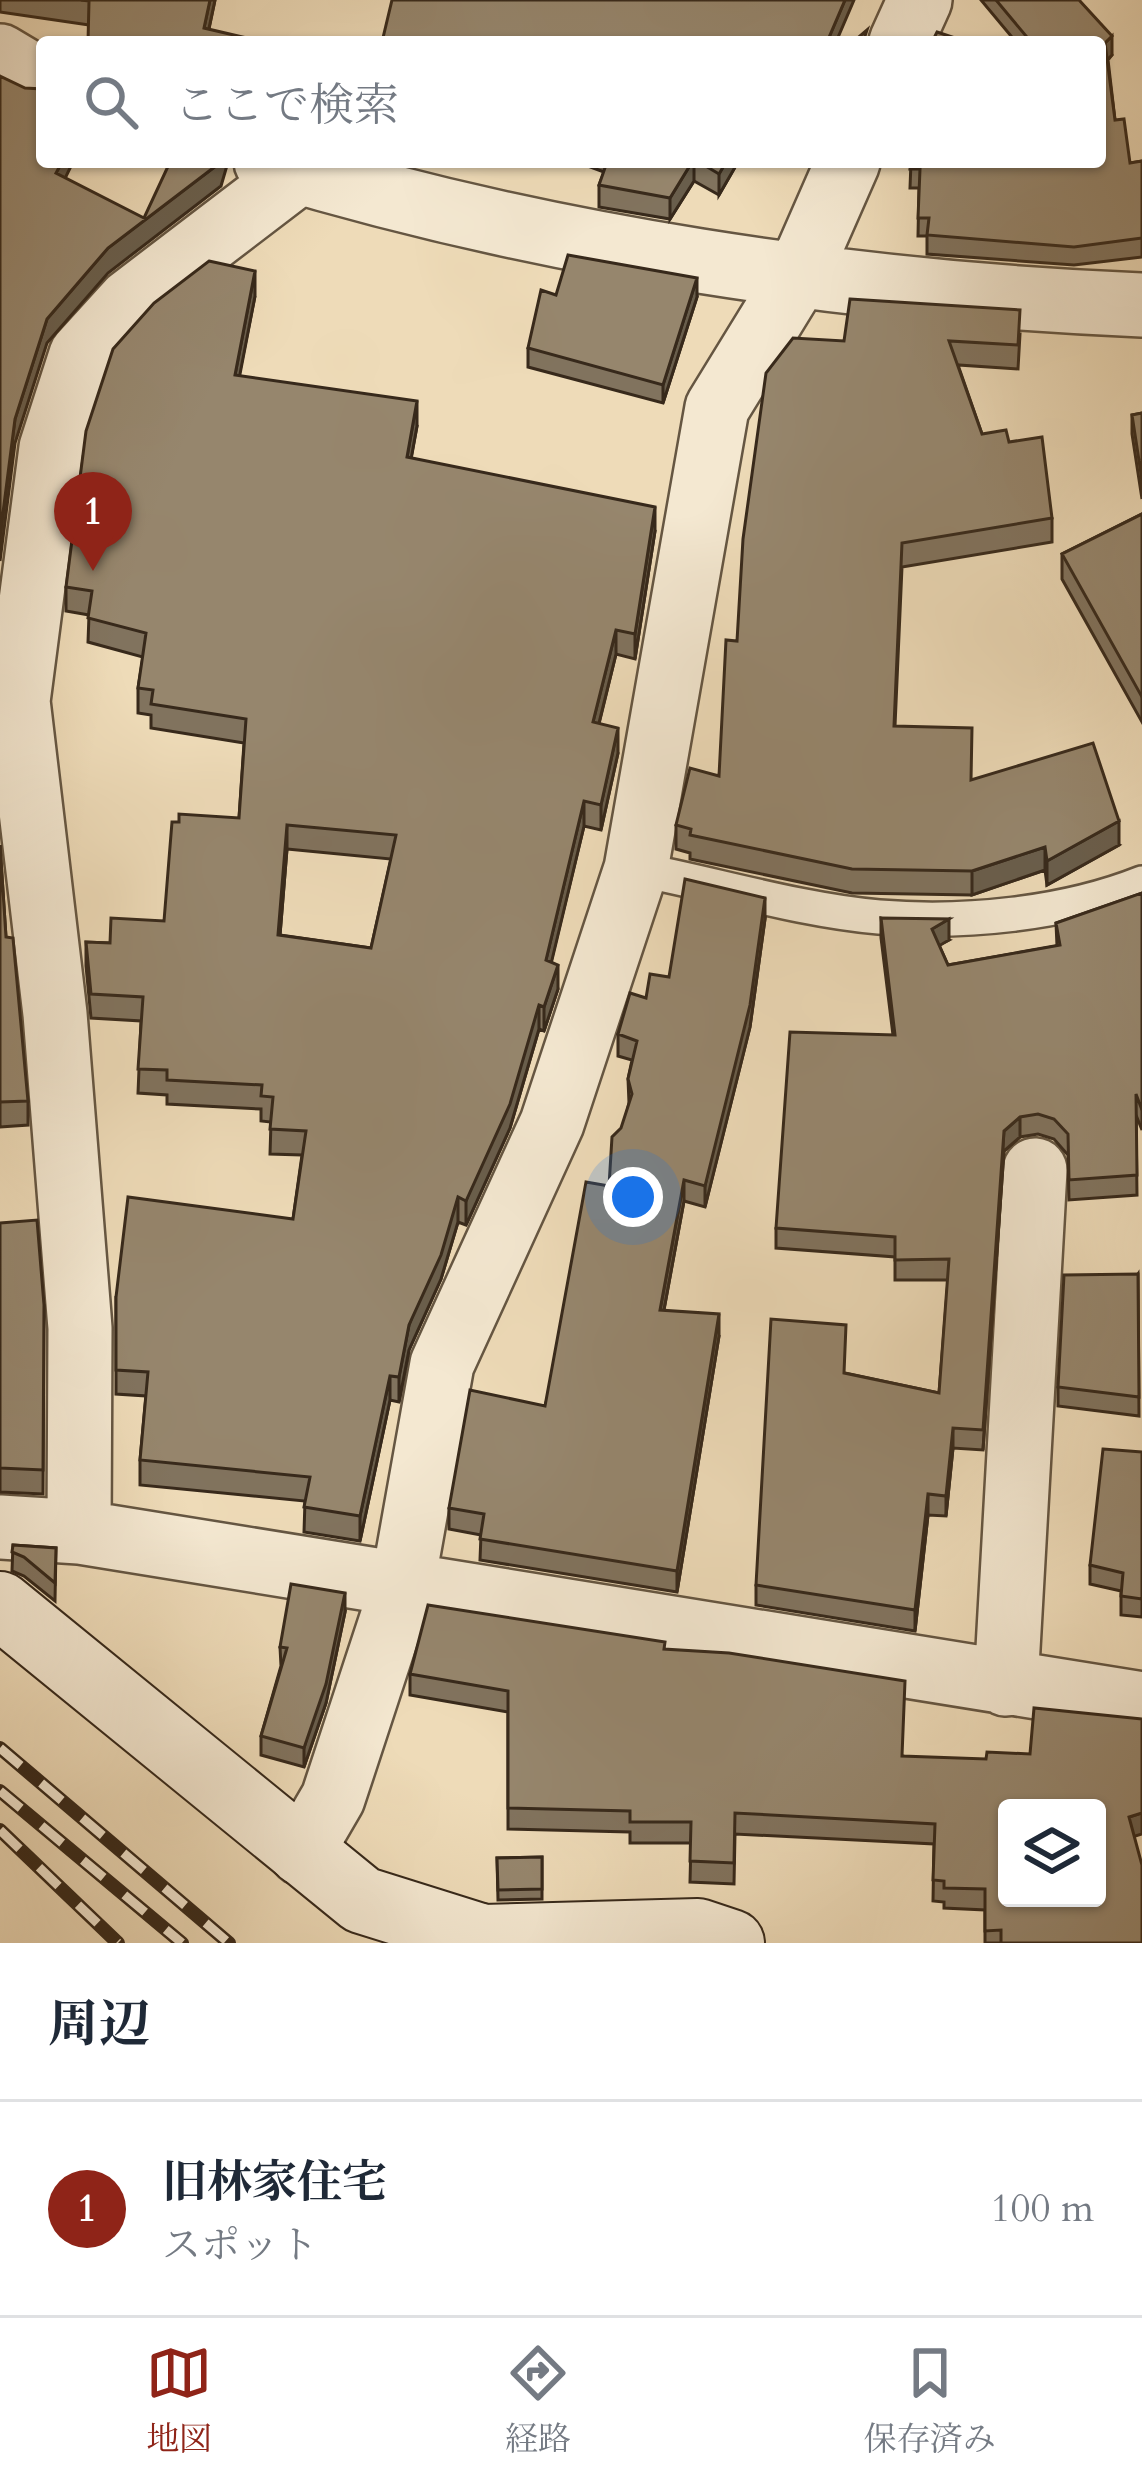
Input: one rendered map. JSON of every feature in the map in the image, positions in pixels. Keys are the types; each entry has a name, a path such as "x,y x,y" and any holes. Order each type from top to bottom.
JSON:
{"street":[{"path":"905,36 920,0"},
{"path":"0,56 36,77"},
{"path":"79,1532 80,1328 55,1014 17,701 51,448 82,355 130,301 282,168"},
{"path":"287,168 487,219 798,275 992,299 1142,305"},
{"path":"301,1853 333,1798 402,1588 442,1364 553,1123 636,869 716,408 798,275 845,168"},
{"path":"1006,1684 1035,1170"},
{"path":"0,1527 79,1532 402,1588 1142,1703"},
{"path":"0,1605 362,1900 483,1938 698,1932 731,1943"}],"lane":[{"path":"636,869 880,917 997,914 1099,900 1142,883"}],"building":[{"path":"81,0 210,0 204,28 238,36 88,36 89,1"},
{"path":"392,0 845,0 830,36 383,36"},
{"path":"996,0 1079,0 1112,36 1106,42 1106,36 1026,36"},
{"path":"1106,51 1115,120 1124,119 1130,163 1142,161 1142,238 1074,247 927,235 929,218 918,218 920,169 910,169 1106,168"},
{"path":"0,76 36,89 36,168 59,168 56,173 144,218 167,168 213,168 108,248 47,319 15,419 0,536"},
{"path":"605,168 688,168 670,198 599,185"},
{"path":"568,255 697,278 663,385 528,348 541,290 556,295"},
{"path":"209,261 255,271 235,375 417,401 407,457 655,507 635,634 616,630 593,722 618,728 601,805 584,801 546,960 558,965 544,1007 539,1005 510,1104 466,1201 458,1197 441,1255 409,1325 399,1377 390,1376 360,1516 304,1507 310,1477 140,1460 148,1372 116,1370 116,1297 128,1197 293,1219 306,1131 270,1129 273,1097 261,1096 262,1085 167,1080 167,1070 138,1069 143,997 91,994 86,942 110,943 111,918 164,921 172,822 179,822 179,814 239,818 246,719 151,704 153,690 138,688 146,633 88,618 92,591 66,587 86,431 113,349 154,303","holes":["287,825 396,835 371,948 278,935"]},
{"path":"850,299 1020,310 1018,345 949,341 982,434 1006,430 1009,442 1042,437 1052,518 902,543 894,726 972,728 971,780 1093,743 1119,821 1047,861 1045,847 972,871 852,869 690,835 691,829 676,825 690,768 719,776 726,640 737,641 743,539 766,373 793,338 844,341"},
{"path":"1142,413 1142,480 1132,415"},
{"path":"1142,514 1142,697 1062,554"},
{"path":"0,845 6,937 13,938 28,1101 0,1102"},
{"path":"685,879 765,898 750,1005 705,1186 684,1180 660,1310 719,1314 677,1571 480,1539 484,1514 449,1508 470,1390 545,1406 586,1182 609,1186 612,1137 621,1128 632,1094 628,1079 637,1041 618,1034 630,993 646,998 650,974 669,977"},
{"path":"1142,893 1142,1110 1136,1094 1137,1175 1069,1180 1068,1134 1054,1119 1038,1114 1020,1117 1004,1131 983,1430 953,1428 946,1496 928,1494 915,1610 756,1585 771,1319 846,1325 844,1373 939,1393 949,1259 895,1260 895,1237 776,1228 790,1032 895,1035 881,918 949,919 932,929 948,965 1060,945 1056,923"},
{"path":"37,1220 44,1305 43,1470 0,1468 0,1223"},
{"path":"1138,1274 1139,1397 1058,1387 1064,1275"},
{"path":"1103,1449 1142,1452 1142,1599 1121,1596 1123,1573 1090,1565"},
{"path":"13,1545 56,1548 55,1583 12,1552"},
{"path":"291,1584 345,1593 326,1684 304,1748 261,1736 287,1648 280,1647"},
{"path":"428,1605 665,1642 664,1649 729,1653 905,1681 902,1756 986,1759 987,1752 1030,1754 1034,1708 1142,1719 1142,1813 1129,1817 1142,1865 1142,1943 1001,1943 1001,1930 985,1931 985,1889 944,1888 944,1881 933,1880 935,1824 735,1813 734,1863 690,1861 691,1822 630,1822 630,1811 508,1808 508,1691 410,1674"},
{"path":"542,1857 542,1889 498,1890 497,1858"}],"railway":[{"path":"0,1748 229,1943"},
{"path":"0,1791 182,1943"},
{"path":"0,1830 118,1943"}],"place":[{"name":"旧林家住宅","path":"93,571"}]}
